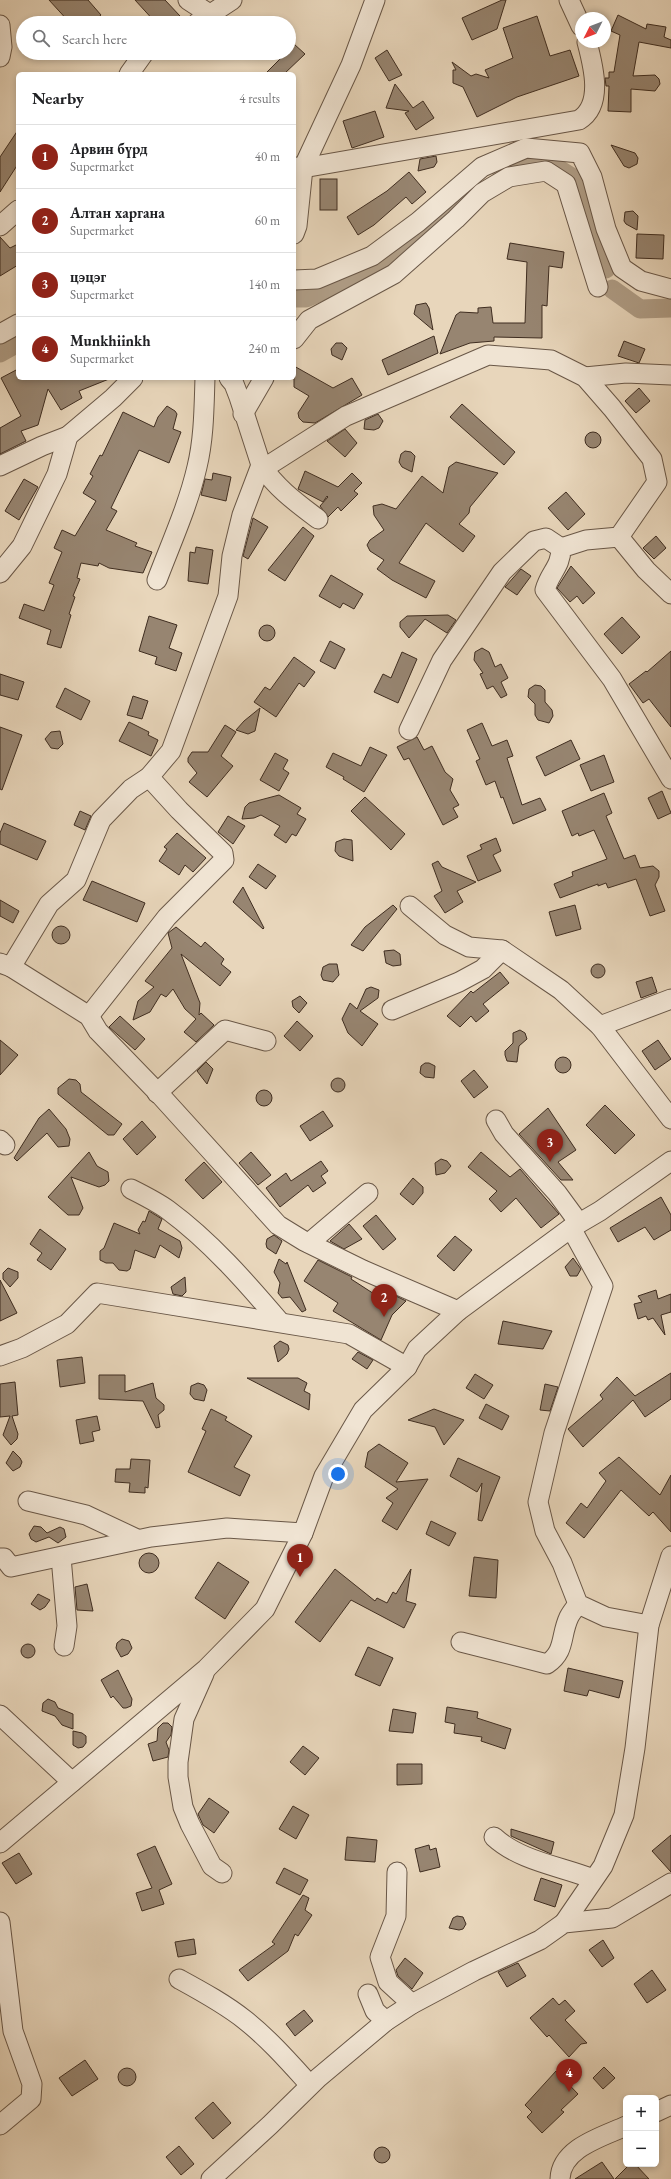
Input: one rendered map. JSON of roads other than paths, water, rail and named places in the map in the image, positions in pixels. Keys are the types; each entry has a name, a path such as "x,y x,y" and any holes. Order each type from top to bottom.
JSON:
{"street":[{"path":"188,0 201,16"},
{"path":"208,16 232,0"},
{"path":"296,229 298,167 351,65 374,0"},
{"path":"569,0 575,13"},
{"path":"0,25 2,47 0,57"},
{"path":"298,167 580,120 588,114 594,102 593,67 588,48"},
{"path":"131,72 139,60"},
{"path":"296,280 317,279 372,256 418,222 482,167 526,148 580,153 592,177 606,229 622,268 641,280 671,289"},
{"path":"296,336 309,320 394,274 456,219 482,193 509,177 546,171 566,184 598,287"},
{"path":"0,226 16,212"},
{"path":"0,334 16,325"},
{"path":"261,466 269,465 346,416 488,355 551,360 585,377 612,408 652,459 657,482 619,537"},
{"path":"585,377 626,373 671,375"},
{"path":"0,466 42,446 68,436 113,398 131,380"},
{"path":"157,580 184,508 197,467 203,427 205,380"},
{"path":"230,380 234,384 239,397 261,466 270,478 287,495 318,519"},
{"path":"244,414 263,380"},
{"path":"0,573 22,546 57,474 68,436"},
{"path":"261,466 242,515 232,556 228,596 171,751 149,777 131,789 101,820 76,880 49,904 6,965 89,1016 98,1031 278,1225 309,1243 364,1270 458,1311"},
{"path":"561,548 586,540 619,537"},
{"path":"619,537 646,570 671,594"},
{"path":"409,730 442,660 502,572 534,541 546,538 561,548"},
{"path":"561,548 561,560 548,580 546,590 612,679 671,779"},
{"path":"89,1016 167,917 224,860 223,853 179,810 149,777"},
{"path":"410,906 446,935 469,946 502,950 561,990 600,1026 671,1120"},
{"path":"392,1010 459,982 483,969 502,950"},
{"path":"600,1026 671,999"},
{"path":"157,1093 226,1030 266,1041"},
{"path":"496,1120 504,1134 557,1193 575,1225 603,1286 554,1433 538,1502 545,1531 562,1563 578,1604 606,1617 649,1625"},
{"path":"0,1843 206,1669 265,1609 303,1533 324,1476 363,1410 407,1367 417,1349 458,1311 575,1225 600,1211 671,1161"},
{"path":"131,1189 167,1209 191,1228 209,1245 280,1322"},
{"path":"309,1243 368,1193"},
{"path":"0,1356 22,1348 67,1324 98,1293 349,1334 407,1367"},
{"path":"28,1501 86,1515 137,1540"},
{"path":"0,1558 4,1558 11,1567 137,1540 227,1528 303,1533"},
{"path":"211,2179 310,2085 386,2021 412,2004 474,1971 540,1940 564,1923 603,1866 624,1814 635,1748 649,1625 671,1556"},
{"path":"61,1557 67,1626 64,1646"},
{"path":"462,1642 547,1664 556,1658 569,1618 578,1604"},
{"path":"206,1669 184,1719 178,1762 178,1777 183,1807 190,1824 212,1866 222,1873"},
{"path":"0,1715 72,1782"},
{"path":"494,1836 504,1847 519,1854 593,1879"},
{"path":"397,1872 396,1916 380,1958 388,1982 412,2004"},
{"path":"564,1923 612,1918 671,1883"},
{"path":"0,1922 13,2031 32,2084 31,2098 0,2125"},
{"path":"179,1979 204,1993 244,2020 284,2056 310,2085"},
{"path":"368,1994 375,2011 386,2021"},
{"path":"659,2111 671,2105"},
{"path":"560,2179 563,2164 569,2155 623,2127"}],"waterway":[{"path":"502,175 527,164 554,166 578,181 606,269"},
{"path":"296,298 306,298 386,264 473,191"},
{"path":"612,289 640,309 671,308"},
{"path":"0,353 16,344"}],"place":[{"name":"цэцэг","path":"550,1162"},
{"name":"Алтан харгана","path":"384,1317"},
{"name":"Арвин бүрд","path":"300,1577"},
{"name":"Munkhiinkh","path":"569,2092"}]}
